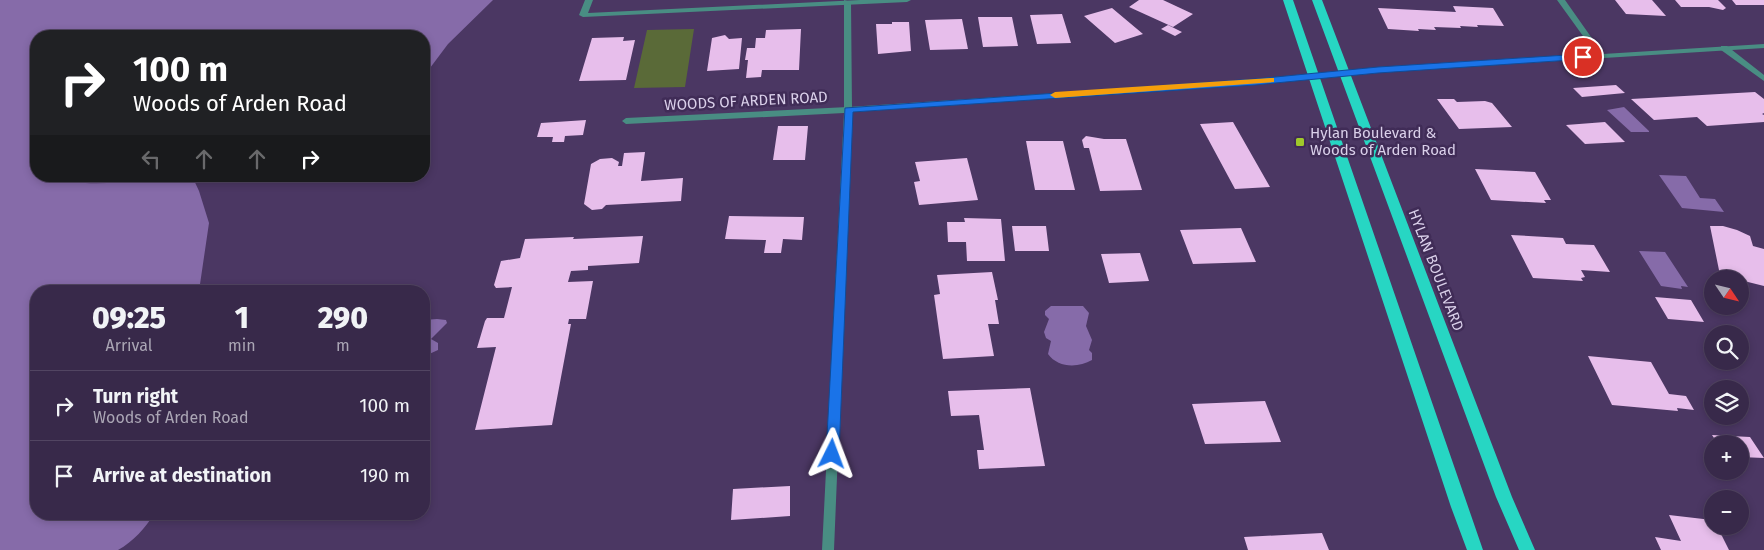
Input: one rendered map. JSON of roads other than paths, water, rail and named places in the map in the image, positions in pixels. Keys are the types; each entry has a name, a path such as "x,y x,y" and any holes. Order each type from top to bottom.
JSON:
{"main road":[{"path":"1288,0 1475,550"},
{"name":"HYLAN BOULEVARD","path":"1317,0 1504,497 1527,550"}],"street":[{"path":"589,0 583,15 847,1 907,0"},
{"path":"1561,0 1601,56"},
{"path":"828,550 848,110 847,1"},
{"name":"WOODS OF ARDEN ROAD","path":"626,122 848,110 1255,82 1343,72 1764,46"},
{"path":"1724,48 1764,80"}],"place":[{"name":"Hylan Boulevard & Woods of Arden Road","path":"1300,142"}]}
